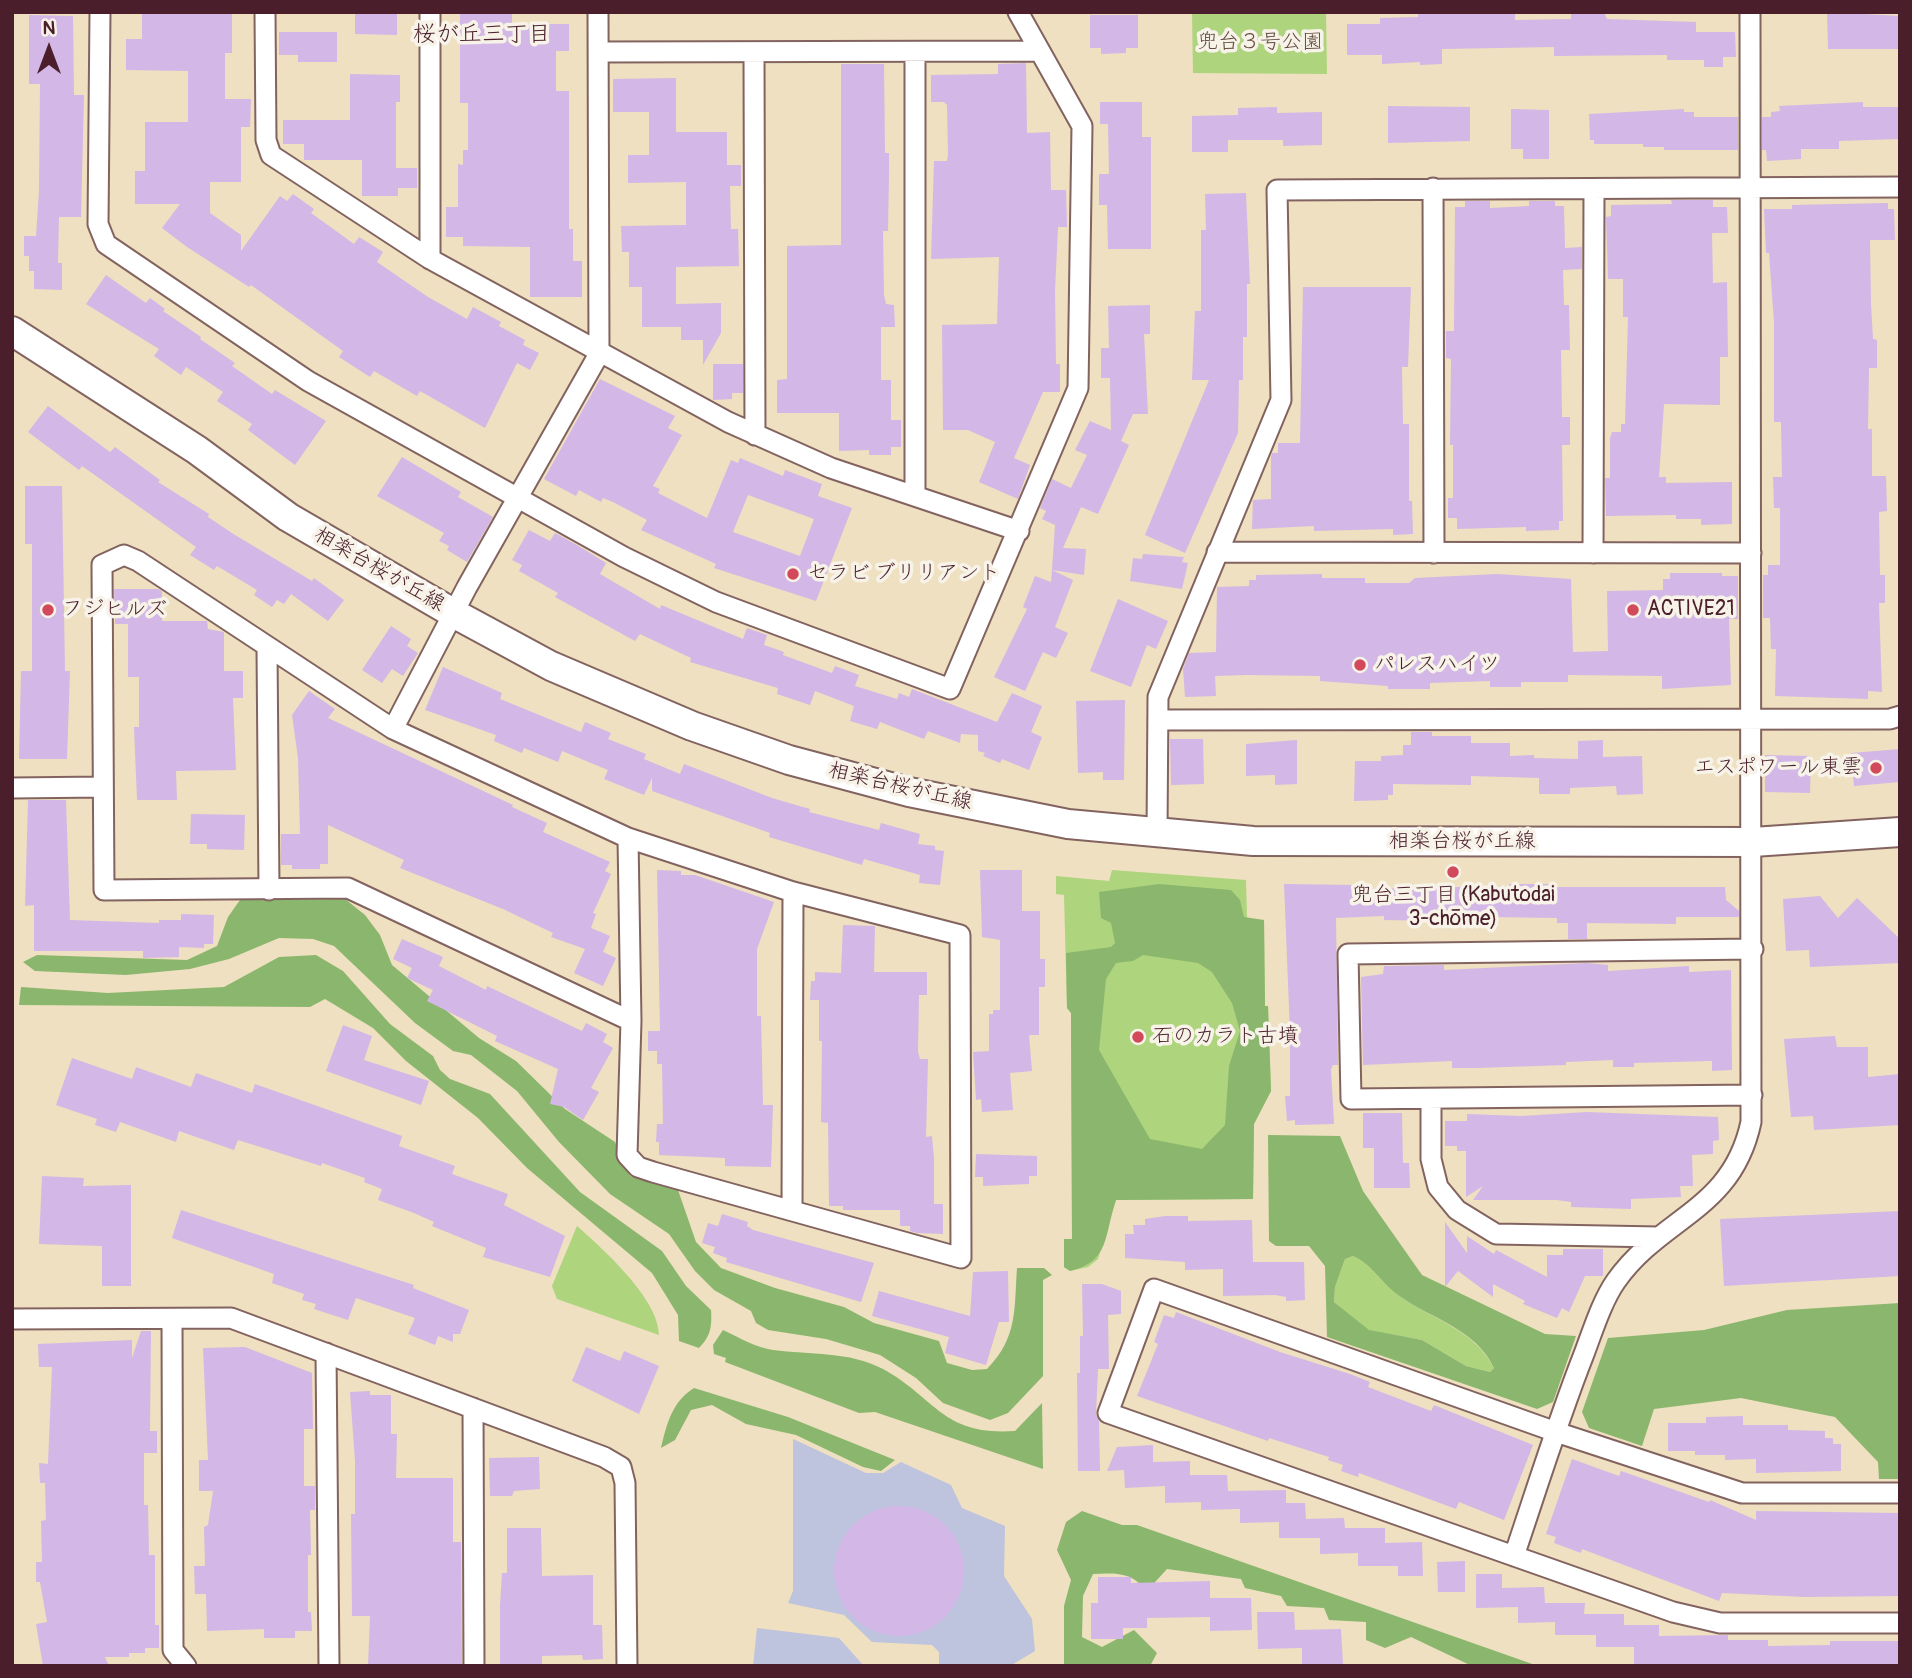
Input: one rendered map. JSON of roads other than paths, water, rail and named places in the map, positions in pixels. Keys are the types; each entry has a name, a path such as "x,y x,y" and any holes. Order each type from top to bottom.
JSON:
{"main road":[{"name":"相楽台桜が丘線","path":"12,331 197,450 288,517 551,666 692,726 789,760 909,792 1068,824 1253,841 1753,842 1900,832"}],"street":[{"path":"100,12 99,224 106,244 308,381 518,499 716,602 950,690 1078,388 1082,126 1018,12"},
{"path":"265,12 266,140 271,155 430,259 599,354 755,435 831,468 1019,531"},
{"path":"430,12 430,259"},
{"path":"393,729 453,612 599,354 598,12"},
{"path":"1514,1556 1594,1329 1616,1281 1659,1237 1716,1193 1727,1179 1749,1134 1752,1095 1753,948 1753,188 1750,12"},
{"path":"599,52 1040,51"},
{"path":"754,53 755,435"},
{"path":"915,53 915,494"},
{"path":"1157,834 1158,697 1281,400 1277,190 1900,187"},
{"path":"1433,188 1434,553"},
{"path":"1593,552 1594,188"},
{"path":"1217,552 1751,553"},
{"path":"628,838 631,1021 627,1155 638,1167 653,1172 961,1258 960,934 793,892 628,838 393,729 138,561 124,555 102,565 104,890 348,888 631,1021"},
{"path":"267,648 269,890"},
{"path":"1158,720 1751,720 1890,719 1900,716"},
{"path":"12,788 102,787"},
{"path":"792,1210 793,892"},
{"path":"1752,1095 1351,1100 1348,954 1753,948"},
{"path":"1431,1100 1431,1159 1438,1187 1457,1210 1496,1234 1659,1237"},
{"path":"1900,1493 1742,1493 1556,1432 1154,1289 1108,1413 1673,1612 1720,1623 1900,1623"},
{"path":"12,1319 231,1318 604,1457 621,1467 625,1483 627,1666"},
{"path":"172,1319 173,1650 186,1666"},
{"path":"326,1353 329,1666"},
{"path":"473,1408 474,1666"}],"place":[{"name":"セラビ ブリリアント","path":"793,574"},
{"name":"フジヒルズ","path":"48,610"},
{"name":"ACTIVE21","path":"1633,610"},
{"name":"パレスハイツ","path":"1360,665"},
{"name":"エスポワール東雲","path":"1876,768"},
{"name":"兜台三丁目 (Kabutodai 3-chōme)","path":"1453,872"},
{"name":"石のカラト古墳","path":"1138,1037"}],"district":[{"name":"桜が丘三丁目","path":"482,35"}],"park label":[{"name":"兜台３号公園","path":"1260,43"}]}
